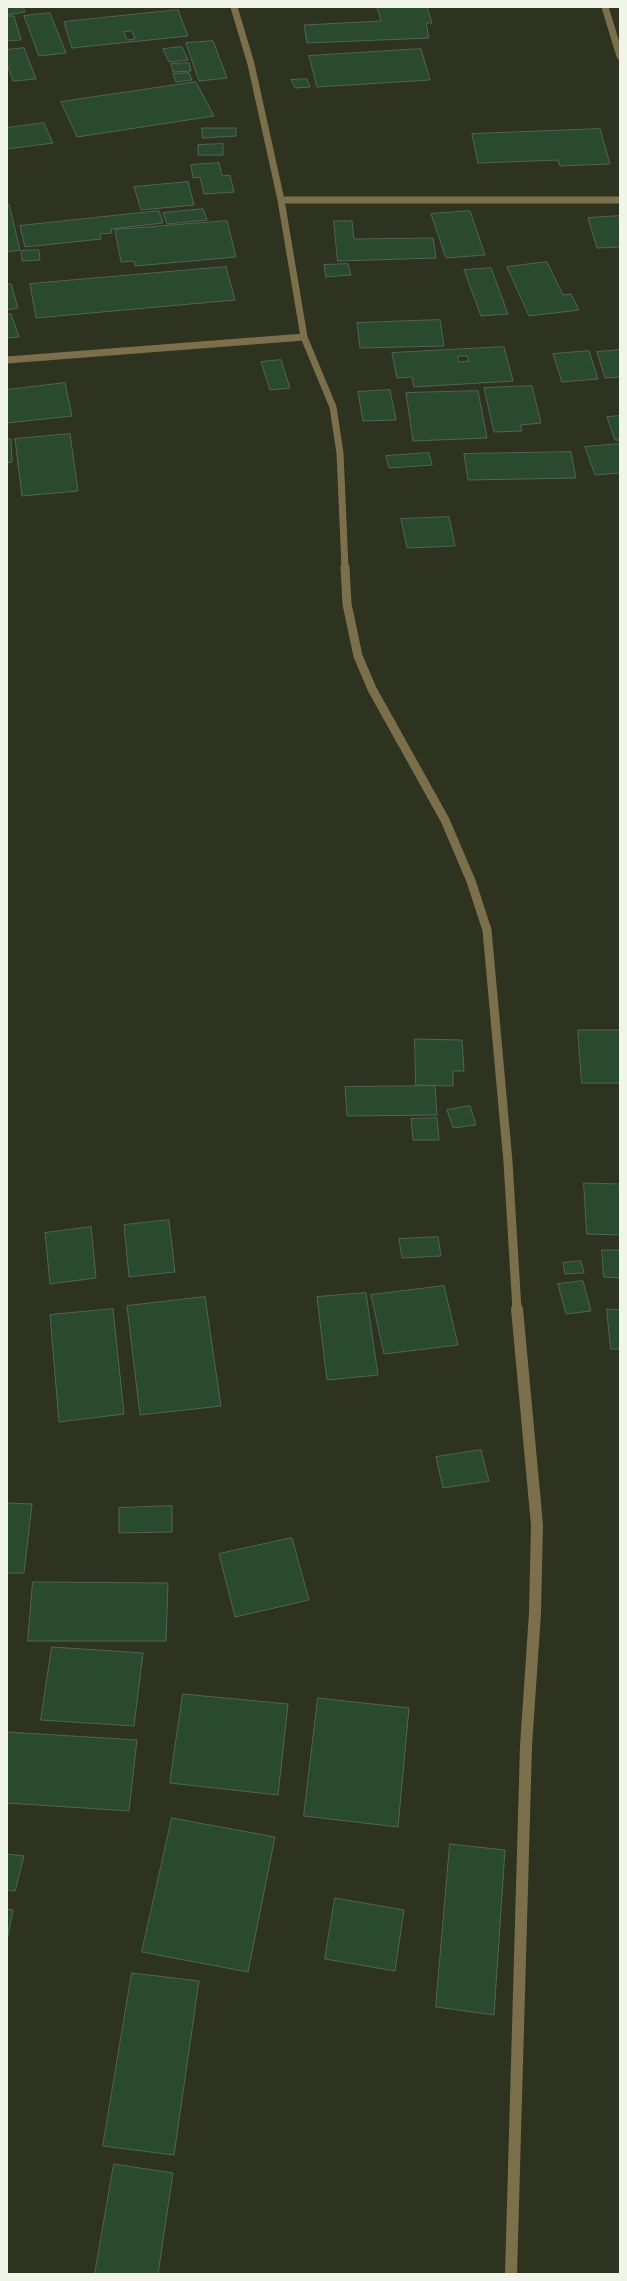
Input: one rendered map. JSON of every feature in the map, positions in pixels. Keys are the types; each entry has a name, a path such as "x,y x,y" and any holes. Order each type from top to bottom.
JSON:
{"street":[{"path":"234,7 251,64 281,200 304,337 333,407 340,453 346,604 358,656 372,689 445,820 471,881 487,930 493,980 508,1162 517,1313 537,1525 535,1613 526,1746 511,2274"},
{"path":"605,7 620,56"},
{"path":"281,200 620,200"},
{"path":"7,360 304,337"}],"building":[{"path":"7,7 23,7 25,12 7,15"},
{"path":"377,7 427,7 432,23 426,23 429,38 307,43 304,25 381,21"},
{"path":"178,10 188,36 72,48 64,22","holes":["132,31 135,39 127,40 124,32"]},
{"path":"50,13 66,53 39,56 24,16"},
{"path":"7,16 14,16 21,40 7,41"},
{"path":"213,41 227,78 199,81 186,43"},
{"path":"182,47 188,60 169,62 163,49"},
{"path":"24,48 36,79 13,81 7,64 7,50"},
{"path":"421,49 430,80 317,87 309,56"},
{"path":"189,63 191,71 173,72 171,64"},
{"path":"189,73 192,80 176,82 173,74"},
{"path":"307,79 310,87 295,88 291,80"},
{"path":"196,82 214,116 77,137 61,102"},
{"path":"44,123 53,143 7,149 7,128"},
{"path":"202,128 236,128 236,136 203,138"},
{"path":"600,129 610,164 560,166 558,160 478,163 472,134"},
{"path":"223,144 223,155 198,155 198,145"},
{"path":"219,163 222,176 230,175 234,192 204,194 200,177 193,178 191,165"},
{"path":"188,182 194,205 141,210 134,187"},
{"path":"7,204 9,204 20,250 7,252"},
{"path":"203,209 207,220 167,224 163,213"},
{"path":"159,211 163,223 111,229 112,233 100,234 101,239 25,247 20,226"},
{"path":"470,211 485,255 446,258 431,214"},
{"path":"620,216 620,247 597,248 588,218"},
{"path":"227,221 236,257 135,266 134,261 121,262 115,230"},
{"path":"334,221 352,221 354,239 433,238 436,258 338,261"},
{"path":"39,250 40,260 22,261 21,251"},
{"path":"547,262 563,295 571,294 579,310 529,316 507,267"},
{"path":"348,264 351,275 326,277 324,265"},
{"path":"226,267 235,300 36,318 30,284"},
{"path":"491,268 508,314 481,316 464,270"},
{"path":"11,284 18,308 7,310 7,285"},
{"path":"11,314 19,337 7,338 7,315"},
{"path":"440,320 444,346 360,348 357,323"},
{"path":"504,347 513,381 414,387 412,377 397,378 392,353","holes":["458,356 467,356 469,361 459,362"]},
{"path":"620,350 620,377 605,378 597,352"},
{"path":"589,351 598,379 562,382 553,354"},
{"path":"281,360 290,388 270,390 261,362"},
{"path":"65,383 72,416 7,423 7,390"},
{"path":"532,386 541,423 520,425 522,431 494,432 484,388"},
{"path":"390,390 396,420 363,421 358,392"},
{"path":"478,391 487,438 413,441 406,393"},
{"path":"620,416 620,440 615,440 607,417"},
{"path":"70,434 78,491 22,496 15,439"},
{"path":"11,439 12,462 7,463 7,440"},
{"path":"620,444 620,473 595,475 585,447"},
{"path":"571,452 576,478 468,480 464,454"},
{"path":"429,453 432,465 389,468 386,456"},
{"path":"449,517 455,546 407,548 401,519"},
{"path":"578,1030 620,1030 620,1083 582,1083"},
{"path":"415,1039 462,1040 464,1071 453,1071 453,1086 416,1085"},
{"path":"435,1086 437,1115 347,1116 345,1087"},
{"path":"470,1106 476,1125 453,1128 447,1110"},
{"path":"437,1118 439,1140 413,1140 411,1119"},
{"path":"584,1183 620,1184 620,1235 587,1234"},
{"path":"169,1220 175,1272 129,1277 124,1225"},
{"path":"91,1227 96,1278 50,1284 45,1233"},
{"path":"438,1237 441,1256 402,1258 399,1239"},
{"path":"602,1250 620,1250 620,1278 604,1277"},
{"path":"581,1261 584,1273 565,1274 563,1263"},
{"path":"583,1281 591,1311 566,1314 558,1284"},
{"path":"444,1286 458,1345 384,1354 371,1295"},
{"path":"366,1293 378,1375 327,1380 317,1297"},
{"path":"205,1297 221,1406 140,1415 127,1306"},
{"path":"113,1309 124,1414 59,1422 50,1315"},
{"path":"607,1309 620,1310 620,1349 611,1349"},
{"path":"481,1450 489,1481 443,1488 436,1457"},
{"path":"7,1503 32,1504 24,1573 7,1573"},
{"path":"172,1506 172,1532 119,1533 119,1508"},
{"path":"292,1538 309,1600 235,1617 219,1554"},
{"path":"33,1582 168,1583 166,1641 28,1641"},
{"path":"52,1647 143,1653 134,1726 41,1720"},
{"path":"183,1694 288,1704 278,1795 170,1783"},
{"path":"318,1698 409,1708 398,1827 304,1816"},
{"path":"7,1732 137,1740 129,1811 7,1803"},
{"path":"172,1818 275,1837 248,1972 142,1952"},
{"path":"450,1844 505,1850 494,2015 436,2007"},
{"path":"7,1854 24,1856 15,1891 7,1890"},
{"path":"335,1898 404,1910 395,1971 325,1959"},
{"path":"7,1909 13,1910 7,1940"},
{"path":"132,1973 199,1981 174,2155 103,2146"},
{"path":"114,2164 173,2173 158,2274 95,2274"}]}
